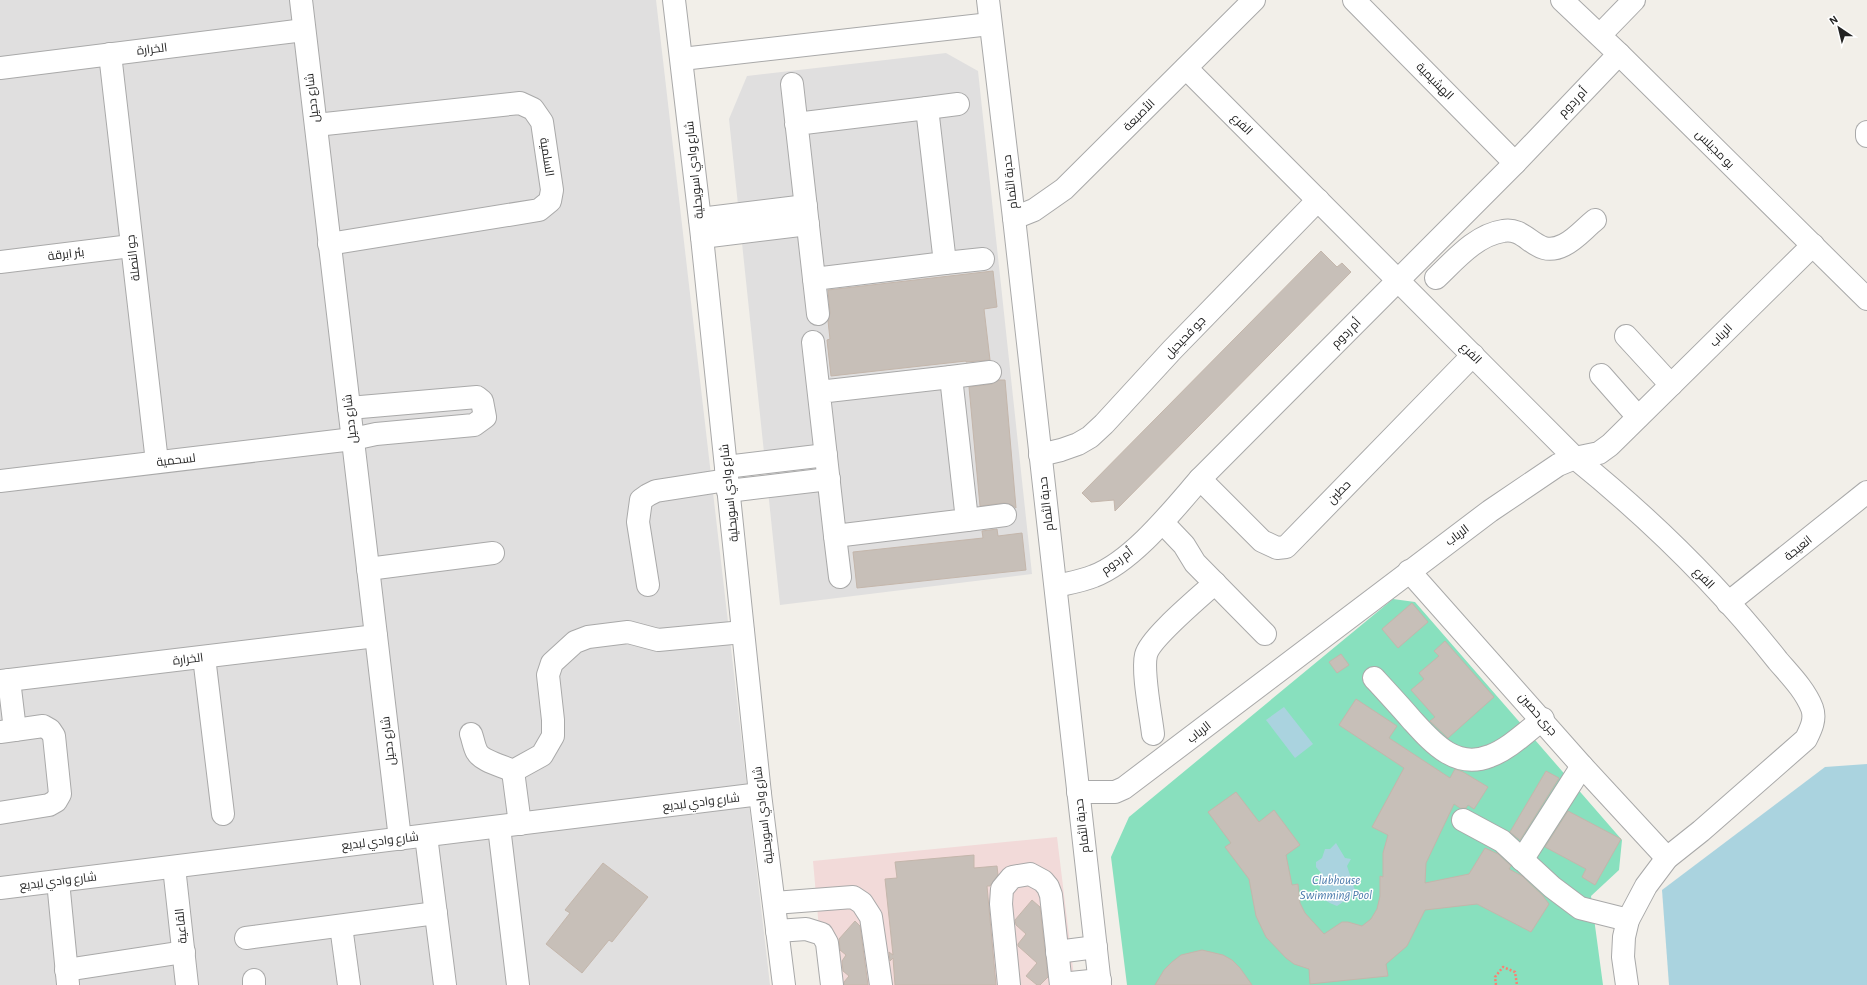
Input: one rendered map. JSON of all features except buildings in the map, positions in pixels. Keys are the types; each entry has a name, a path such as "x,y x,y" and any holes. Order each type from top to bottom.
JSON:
{"street":[{"name":"شارع دحيل","path":"301,0 400,839"},
{"name":"شارع وادي اسويحلية","path":"674,0 701,228 760,794 784,985"},
{"name":"حدبة الثمام","path":"988,0 1056,586 1100,983"},
{"name":"الأصبعة","path":"1014,218 1034,210 1064,189 1254,0"},
{"name":"الهشيمية","path":"1354,0 1515,163"},
{"name":"بو مجيلس","path":"1562,0 1600,35 1867,299"},
{"path":"1600,35 1634,0"},
{"path":"682,59 990,24"},
{"name":"الخرارة","path":"0,68 304,30"},
{"name":"جو النصلة","path":"110,54 157,462"},
{"name":"أم ردوم","path":"1056,586 1089,578 1107,570 1158,527 1200,479 1453,226 1619,54"},
{"name":"الفرع","path":"1186,68 1575,458 1636,509 1758,635 1805,695 1812,708 1814,724 1806,739 1701,831 1667,858"},
{"path":"792,84 818,314"},
{"name":"السلمية","path":"316,125 520,103 533,109 542,122 552,190 550,200 539,210 330,244"},
{"path":"796,124 958,104"},
{"path":"927,108 945,264"},
{"name":"جو فحيحيل","path":"1040,455 1078,444 1104,424 1172,350 1318,200"},
{"path":"701,228 807,215"},
{"path":"1436,278 1471,245 1488,235 1504,230 1516,231 1538,247 1545,249 1554,248 1565,245 1595,220"},
{"path":"1453,226 1471,245"},
{"name":"الرباب","path":"1078,792 1115,792 1130,785 1409,571 1490,511 1558,465 1575,458 1599,453 1610,445 1813,245"},
{"name":"بئر ابرقة","path":"0,262 131,246"},
{"path":"814,279 983,259"},
{"path":"1626,336 1671,385"},
{"path":"813,342 840,577"},
{"name":"حطين","path":"1200,479 1262,541 1277,548 1286,546 1473,355"},
{"path":"819,392 990,372"},
{"path":"1601,375 1638,417"},
{"path":"950,377 967,520"},
{"name":"لسحمية","path":"0,481 353,439 376,434 474,425 485,417 482,401 477,397 349,408"},
{"path":"648,585 638,522 641,500 656,491 727,479 826,455"},
{"path":"727,479 829,479"},
{"name":"انعيجة","path":"1728,603 1867,492"},
{"path":"835,536 1005,515"},
{"path":"1158,527 1177,554 1195,564 1265,634"},
{"path":"368,569 493,553"},
{"name":"جرى حصين","path":"1409,571 1543,719 1582,766 1667,858"},
{"path":"1153,734 1145,666 1146,655 1157,638 1215,583"},
{"path":"513,771 542,755 553,736 554,720 548,675 552,664 575,642 588,638 628,632 658,640 743,632"},
{"name":"الخرارة","path":"4,680 376,636"},
{"path":"204,657 223,814"},
{"path":"1374,678 1434,744 1455,757 1472,760 1492,755 1504,749 1543,719"},
{"path":"0,813 49,805 56,802 60,794 54,736 50,730 43,726 7,731 4,680"},
{"path":"471,734 477,753 488,761 499,764 513,771"},
{"path":"1522,860 1582,766"},
{"path":"513,771 510,825 518,985"},
{"name":"شارع وادي لبديع","path":"0,888 760,794"},
{"path":"1463,820 1502,841 1552,887 1580,908 1628,920"},
{"path":"426,836 445,985"},
{"path":"1627,985 1623,957 1624,937 1628,920 1646,886 1667,858"},
{"name":"القاعية","path":"174,867 187,985"},
{"path":"1010,985 1001,904 1002,890 1012,877 1030,874 1043,881 1048,887 1051,895 1061,984 1100,983"},
{"path":"58,881 67,977 184,952"},
{"path":"774,904 852,897 862,903 871,917 880,985"},
{"path":"246,938 436,913"},
{"path":"341,926 349,985"},
{"path":"777,931 806,929 822,934 827,943 832,985"},
{"path":"1057,952 1096,947"}],"path":[{"path":"1496,985 1495,977 1503,967 1516,972 1517,985"}],"shaded area":[{"path":"0,0 656,0 770,985 0,985"},
{"path":"946,53 978,71 1032,574 780,605 729,119 747,76"},
{"path":"1057,837 1075,985 824,985 813,861"}],"green space":[{"path":"1393,599 1415,602 1622,840 1619,870 1591,896 1603,985 1127,985 1111,857 1129,817"}],"water":[{"path":"1284,707 1313,744 1295,758 1266,720"},
{"path":"1867,764 1867,985 1669,985 1662,890 1825,767"},
{"name":"Clubhouse Swimming Pool","path":"1336,843 1345,858 1351,859 1347,866 1355,890 1353,895 1337,906 1322,898 1320,894 1320,886 1322,874 1316,867 1316,862 1322,858 1325,849 1330,849"}]}
